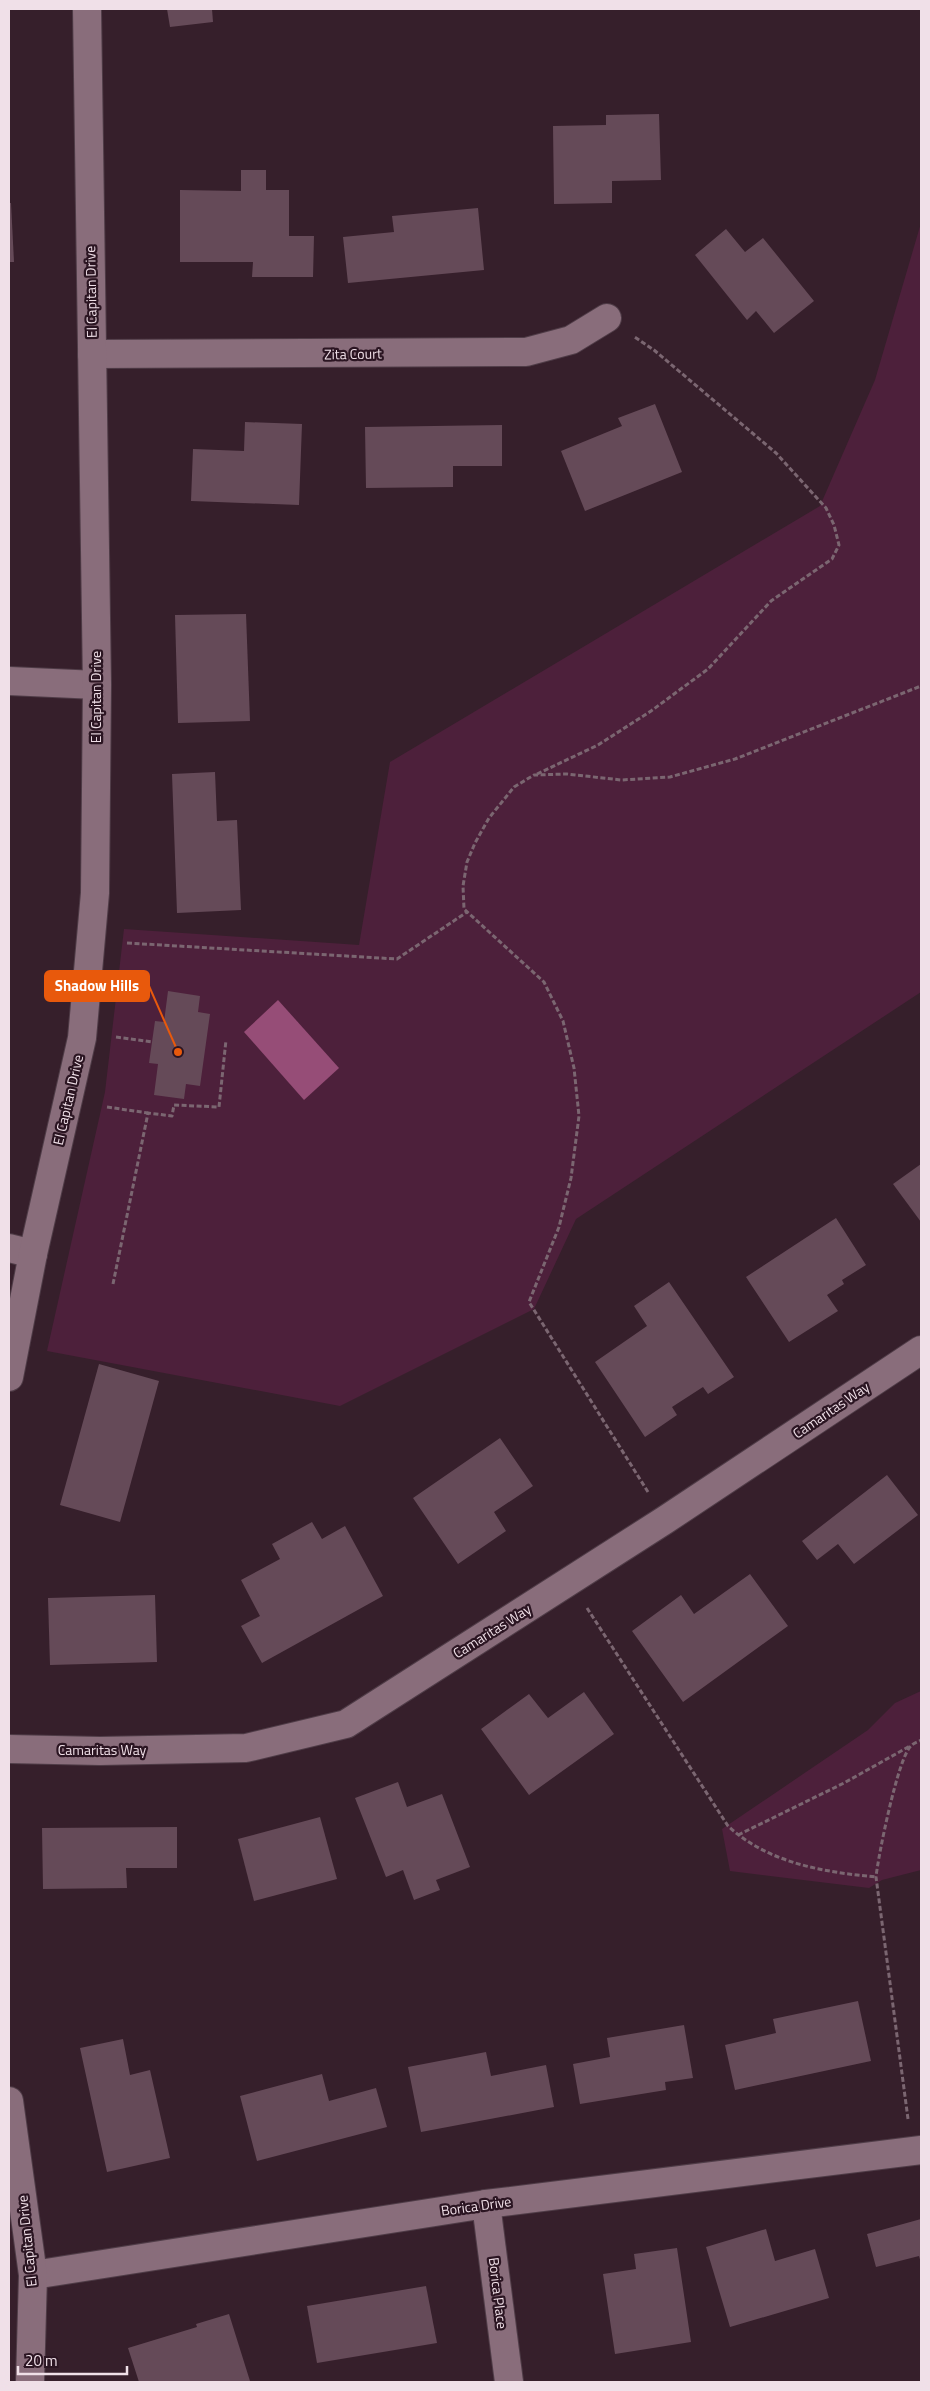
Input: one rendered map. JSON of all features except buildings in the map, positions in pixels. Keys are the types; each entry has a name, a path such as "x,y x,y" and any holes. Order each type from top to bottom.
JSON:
{"street":[{"name":"El Capitan Drive","path":"9,1377 21,1251 82,1038 95,892 97,685 87,9"},
{"name":"Zita Court","path":"92,354 526,352 571,340 607,318"},
{"path":"9,681 97,685"},
{"name":"Camaritas Way","path":"9,1749 100,1751 246,1748 346,1724 570,1582 921,1350"},
{"name":"El Capitan Drive","path":"9,2101 33,2275 30,2382"},
{"name":"Borica Drive","path":"33,2275 486,2204 917,2151"},
{"name":"Borica Place","path":"486,2204 509,2382"}],"path":[{"path":"607,318 654,350 776,453 826,508 834,525 839,545 832,559 771,601 708,669 651,711 598,745 514,786 489,818 467,862 463,886 464,909 544,982 563,1021 574,1068 578,1116 571,1178 559,1228 529,1302 665,1520"},
{"path":"534,775 567,774 621,780 670,777 735,759 921,686"},
{"path":"127,943 398,959 467,912"},
{"path":"116,1037 152,1042"},
{"path":"107,1107 172,1116 174,1105 219,1107 226,1040"},
{"path":"113,1284 148,1112"},
{"path":"570,1582 728,1826 765,1853 787,1861 814,1868 876,1878"},
{"path":"738,1835 844,1783 921,1740"},
{"path":"910,1746 901,1764 879,1852 876,1878 917,2151"}],"shaded area":[{"path":"921,223 921,992 576,1219 534,1309 340,1406 47,1351 105,1092 124,929 359,945 390,762 820,506 875,380"},
{"path":"278,1000 339,1068 304,1100 244,1032"},
{"path":"921,1691 921,1870 882,1880 869,1888 730,1871 722,1829 868,1730 895,1703"}],"place":[{"name":"Shadow Hills","path":"178,1052"}]}
